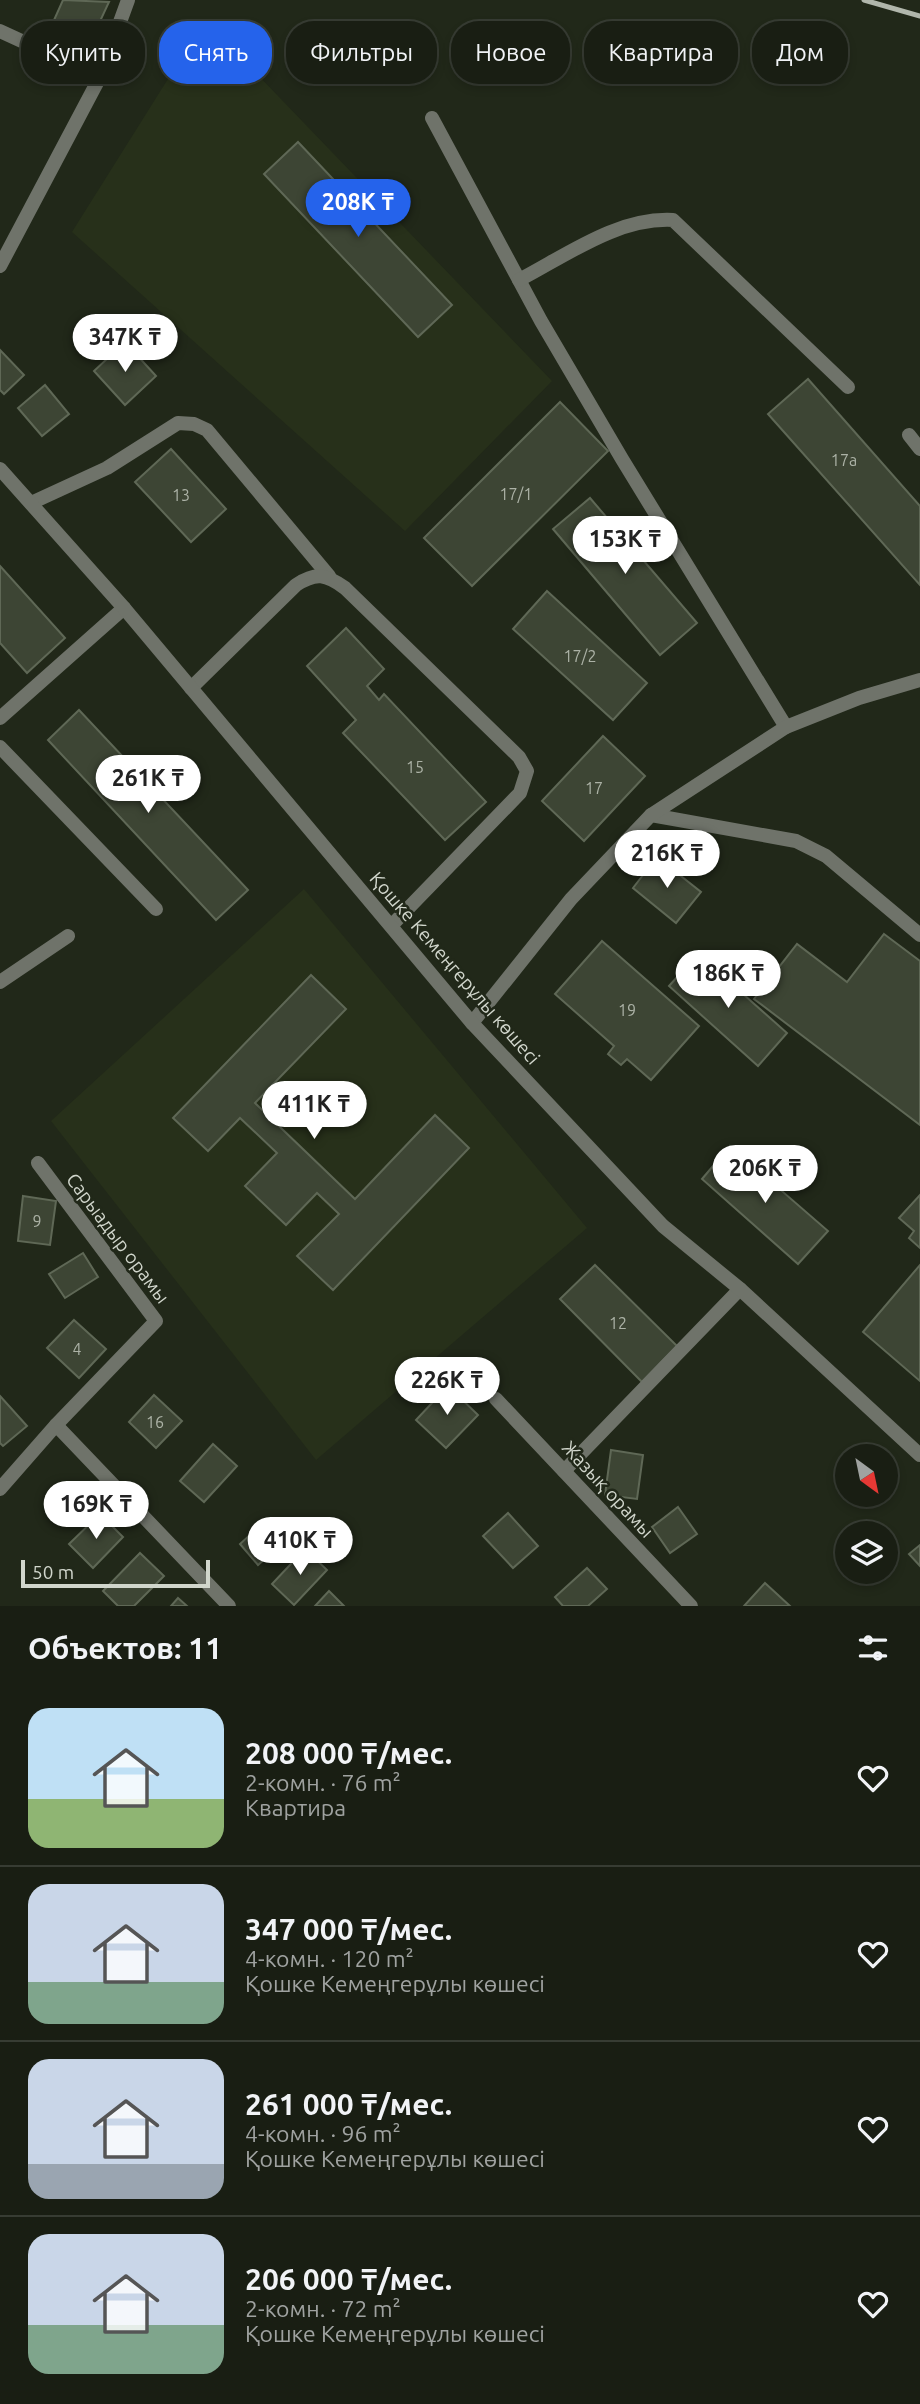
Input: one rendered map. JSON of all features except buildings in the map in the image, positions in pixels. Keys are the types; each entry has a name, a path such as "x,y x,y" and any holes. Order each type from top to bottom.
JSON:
{"street":[{"path":"120,21 128,0"},
{"path":"0,31 21,41"},
{"path":"0,266 96,84"},
{"path":"432,118 519,280 622,459 786,727"},
{"path":"519,280 630,223 652,219 673,220 848,387"},
{"path":"31,503 107,468 178,423 194,424 207,430 329,576 345,588 519,757 527,771 520,793 392,925"},
{"path":"909,435 920,449"},
{"name":"Қошке Кемеңгерұлы көшесі","path":"0,469 124,608 472,1023 663,1226 740,1289 920,1455"},
{"path":"191,688 296,585 312,575 329,576"},
{"path":"0,718 124,608"},
{"path":"472,1023 571,899 651,815 786,727 859,698 920,680"},
{"path":"0,747 156,909"},
{"path":"651,815 796,841 826,856 920,935"},
{"path":"0,982 68,936"},
{"name":"Сарыадыр орамы","path":"0,1489 55,1424 156,1321 38,1163"},
{"path":"564,1471 740,1289"},
{"name":"Жазық орамы","path":"496,1399 691,1606"},
{"path":"55,1424 229,1606"}],"shaded area":[{"path":"165,84 267,84 552,381 405,531 72,232"},
{"path":"304,889 587,1228 316,1460 51,1121"}],"railway":[{"path":"864,0 920,16"}]}
